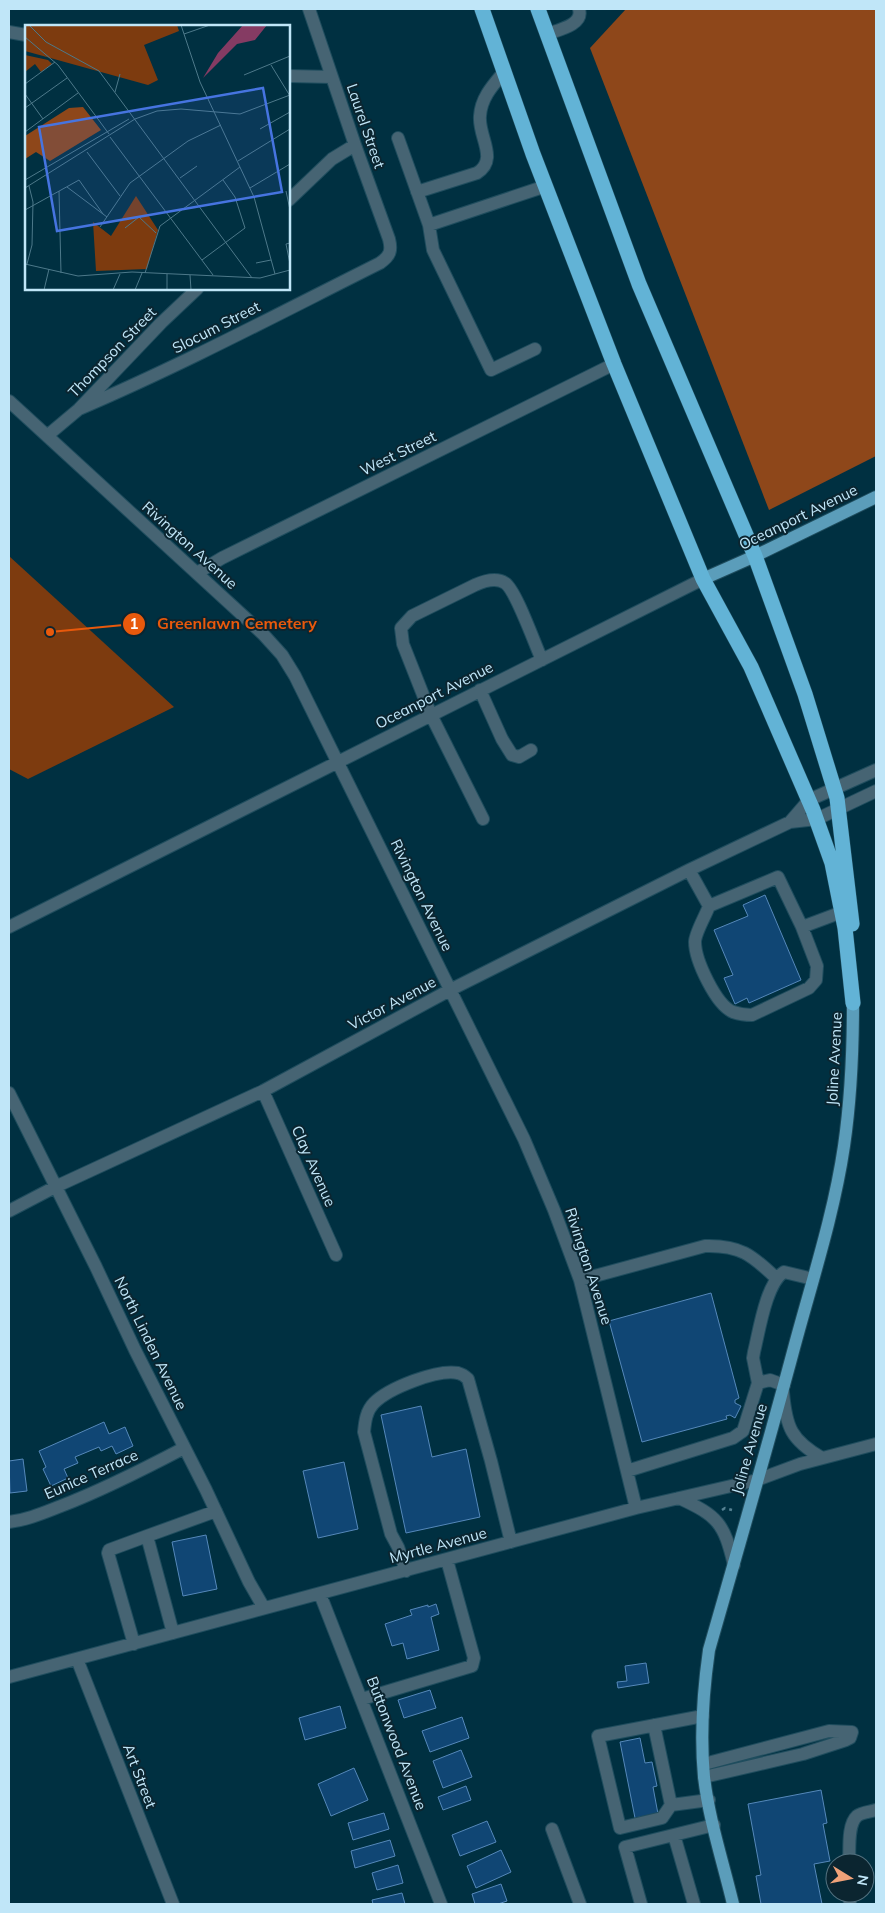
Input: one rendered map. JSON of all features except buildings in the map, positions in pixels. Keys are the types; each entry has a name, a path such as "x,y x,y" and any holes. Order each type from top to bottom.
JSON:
{"highway":[{"path":"482,9 546,186 614,364 703,579 751,667 809,800 832,863 842,912 852,1003"},
{"path":"538,9 639,284 755,556 805,694 834,789 838,809 852,915 852,1003"}],"main road":[{"name":"Oceanport Avenue","path":"703,579 755,556 876,496"},
{"name":"Joline Avenue","path":"733,1904 714,1825 704,1770 702,1734 704,1686 709,1650 784,1388 833,1200 844,1148 851,1080 853,1042 852,1003"}],"street":[{"name":"Laurel Street","path":"309,9 354,145 388,239 391,249 390,254"},
{"path":"547,34 574,23 579,18 579,9"},
{"path":"9,32 25,35"},
{"path":"418,192 477,173 484,168 488,162 480,127 483,99 504,72"},
{"path":"290,76 332,77"},
{"path":"398,138 429,225 433,250 491,370 535,349"},
{"path":"290,199 332,159 354,145"},
{"path":"429,225 546,186"},
{"name":"Slocum Street","path":"79,409 181,363 380,263 390,254"},
{"name":"Thompson Street","path":"48,435 79,409 154,330 196,290"},
{"name":"West Street","path":"196,573 222,558 614,364"},
{"name":"Rivington Avenue","path":"9,400 263,634 282,656 295,676 524,1139 554,1210 580,1280 636,1508"},
{"name":"Oceanport Avenue","path":"9,926 703,579"},
{"path":"483,819 431,715 401,636 401,628 406,621 428,608 485,581 495,580 504,582 513,595 542,660"},
{"path":"480,690 502,739 512,755 519,757 531,750"},
{"name":"Victor Avenue","path":"790,822 809,800 876,770"},
{"name":"Victor Avenue","path":"9,1210 262,1091 450,990 689,870 790,822 816,819 876,791"},
{"path":"689,870 709,906"},
{"path":"778,877 802,927 817,966 816,980 808,988 752,1015 732,1012 719,1000 699,962 695,941 709,906 778,877"},
{"path":"802,927 842,912"},
{"name":"Clay Avenue","path":"262,1091 336,1255"},
{"name":"North Linden Avenue","path":"9,1093 216,1511 249,1582 264,1608"},
{"path":"580,1280 705,1246 722,1246 735,1249 756,1258 776,1278"},
{"path":"627,1471 733,1438 743,1431 758,1383 753,1358 754,1352 763,1313 776,1278 784,1272 813,1279"},
{"path":"406,1571 387,1520 364,1432 365,1419 373,1404 392,1390 426,1376 456,1372 468,1379 511,1542"},
{"path":"758,1383 770,1380 784,1388 788,1424 793,1435 806,1449 822,1458"},
{"name":"Myrtle Avenue","path":"9,1677 636,1508 757,1480 822,1458 876,1444"},
{"name":"Eunice Terrace","path":"9,1522 24,1520 77,1500 184,1448"},
{"path":"679,1498 701,1508 717,1520 728,1538 734,1564"},
{"path":"134,1644 108,1553 109,1550 216,1511"},
{"path":"147,1536 173,1633"},
{"path":"362,1699 472,1666 474,1658 447,1560"},
{"name":"Buttonwood Avenue","path":"320,1594 441,1904"},
{"name":"Art Street","path":"77,1659 173,1904"},
{"path":"654,1725 671,1805 662,1818 620,1828 598,1736 654,1725 703,1716"},
{"path":"704,1770 732,1772 803,1754 846,1740 850,1738 852,1732"},
{"path":"671,1805 709,1800"},
{"path":"850,1853 853,1822 862,1813 876,1810"},
{"path":"641,1904 625,1847 714,1825"},
{"path":"552,1829 580,1904"},
{"path":"674,1835 694,1904"}],"shaded area":[{"path":"626,9 876,9 876,456 769,510 590,48"},
{"path":"9,556 174,707 28,779 9,769"}],"place":[{"name":"Greenlawn Cemetery","path":"50,632"}]}
